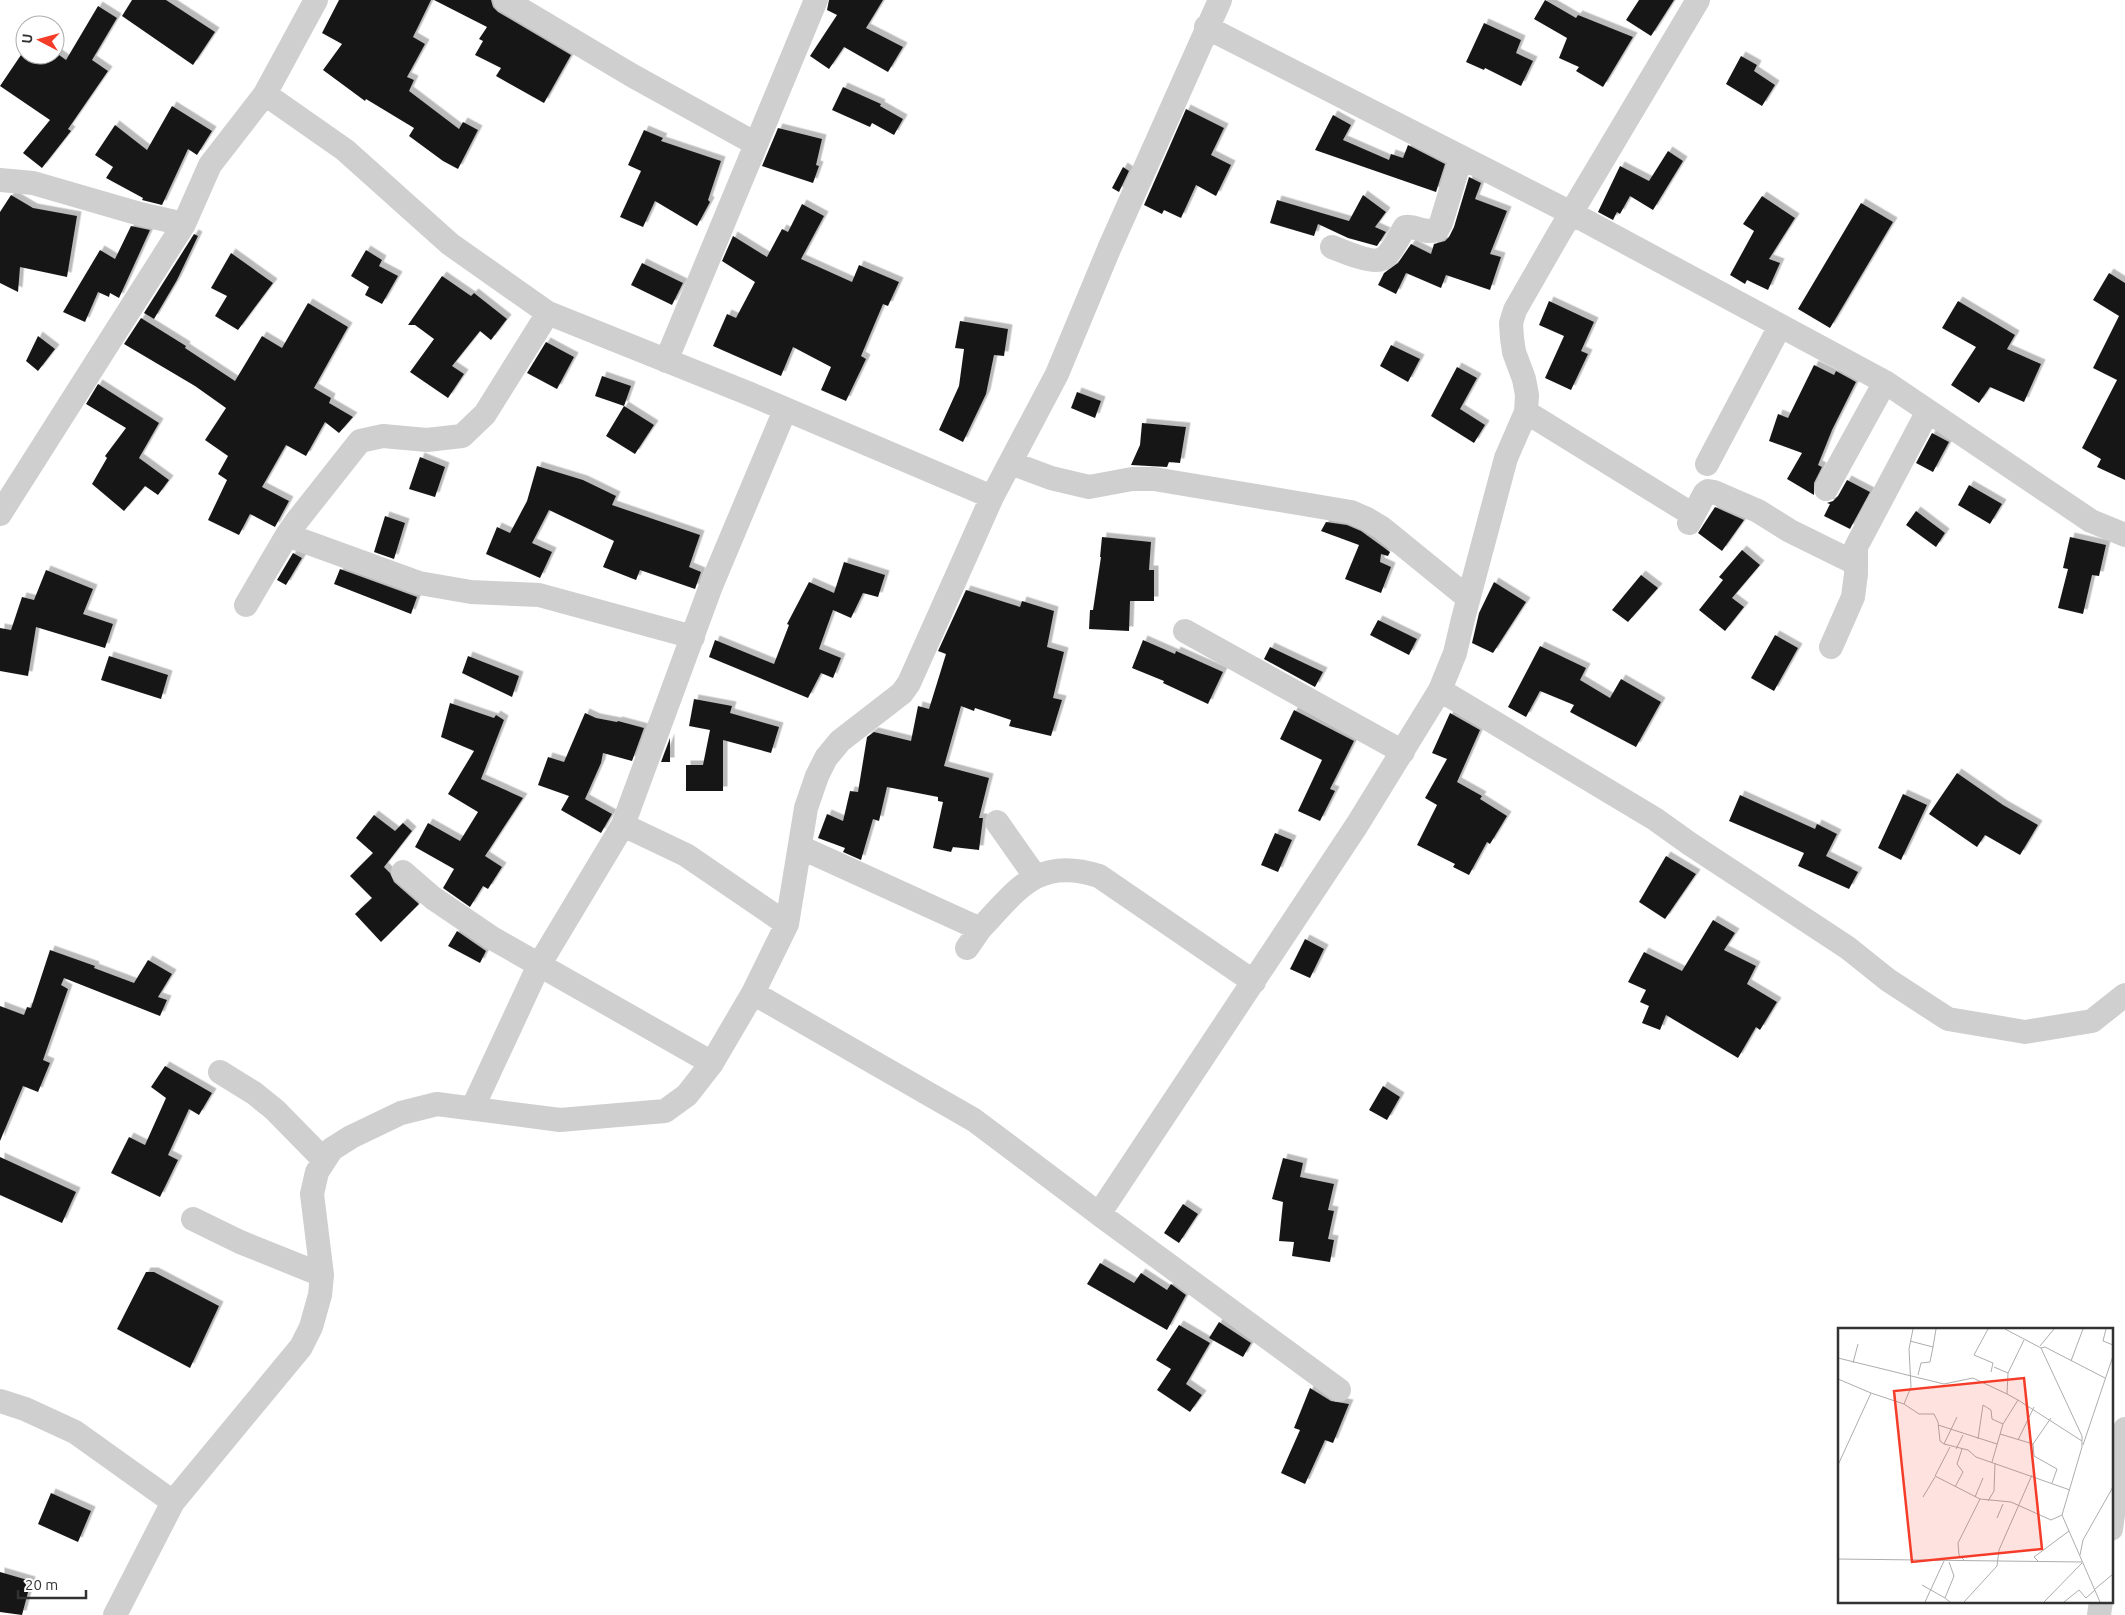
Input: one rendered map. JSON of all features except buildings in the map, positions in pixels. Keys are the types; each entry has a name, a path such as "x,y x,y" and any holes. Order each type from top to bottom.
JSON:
{"street":[{"path":"0,514 184,224 210,165 265,94 316,0"},
{"path":"505,0 633,76 756,144"},
{"path":"666,361 816,0"},
{"path":"115,1615 172,1502 301,1347 311,1327 320,1295 322,1276 312,1194 317,1172 332,1150 351,1137 401,1113 436,1104 560,1120 665,1111 687,1095 712,1063 753,992 787,924 806,808 817,776 826,758 840,741 895,700 906,688 992,497 1057,374 1109,249 1206,27 1220,0"},
{"path":"1099,1214 1254,982 1403,752 1440,690 1455,653 1506,458 1526,412 1527,396 1524,379 1514,352 1512,323 1516,310 1571,213 1698,0"},
{"path":"1206,27 1571,213 1884,382 2091,522 2125,535"},
{"path":"265,94 345,150 450,244 548,313 750,394 992,497"},
{"path":"1332,247 1368,259 1378,260 1387,254 1405,227 1410,226 1428,232 1437,230 1441,223 1461,157"},
{"path":"0,180 34,183 140,214 184,224"},
{"path":"246,605 296,522 360,441 383,436 426,440 462,436 485,414 548,313"},
{"path":"1707,464 1780,326"},
{"path":"1826,489 1884,382"},
{"path":"473,1108 540,965 623,825 711,586 785,410"},
{"path":"1831,647 1852,597 1856,574 1856,547 1928,411"},
{"path":"1526,412 1691,519 1705,493 1708,491 1714,492 1758,511 1790,531 1855,563"},
{"path":"1011,463 1076,485 1089,487 1132,479 1154,479 1351,512 1367,518 1382,528 1468,598"},
{"path":"287,535 419,583 471,592 539,595 693,637"},
{"path":"1185,630 1403,752"},
{"path":"1440,690 1656,819 1690,844 1848,948 1888,980 1948,1019 2025,1032 2092,1020 2125,995"},
{"path":"997,822 1036,876"},
{"path":"623,825 686,855 787,924"},
{"path":"800,847 980,929"},
{"path":"967,948 980,929 1007,901 1036,876 1061,869 1080,870 1098,876 1254,982"},
{"path":"403,872 433,898 492,938 712,1063"},
{"path":"753,992 974,1120 1339,1390"},
{"path":"220,1072 254,1093 275,1110 324,1160"},
{"path":"193,1219 240,1242 322,1276"},
{"path":"0,1401 26,1409 75,1432 172,1502"},
{"path":"2112,1522 2125,1429"},
{"path":"2099,1615 2101,1602"}]}
